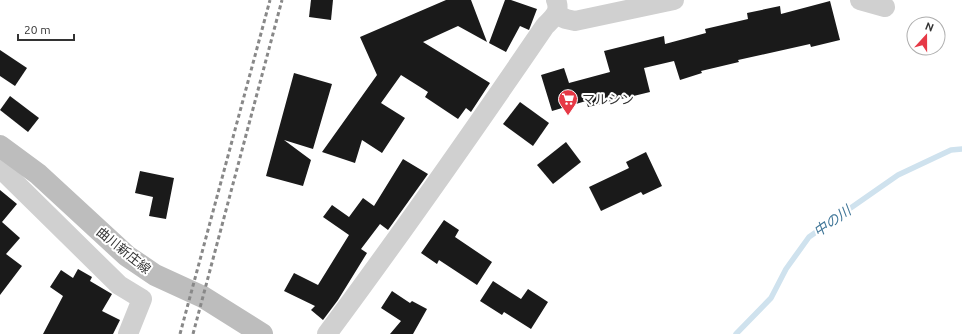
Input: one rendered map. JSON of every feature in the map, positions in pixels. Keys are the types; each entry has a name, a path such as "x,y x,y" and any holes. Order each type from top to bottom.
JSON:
{"main road":[{"name":"曲川新庄線","path":"0,146 38,174 127,256 155,275 202,297 262,334"}],"street":[{"path":"327,334 382,260 477,126 545,26 556,7 566,20 575,21 674,0"},
{"path":"860,0 885,7"},
{"path":"0,168 119,285 142,299 128,334"}],"building":[{"path":"311,0 333,0 331,20 309,17"},
{"path":"446,0 471,0 487,42 458,26 423,42 490,83 471,112 466,108 458,119 425,97 428,92 401,75 381,103 405,118 382,153 362,140 355,163 322,152 377,75 360,37"},
{"path":"505,0 511,0 537,9 529,30 520,26 506,52 489,43"},
{"path":"830,1 840,40 811,47 810,44 738,60 739,62 701,71 702,73 680,80 674,61 644,68 650,92 588,107 586,101 552,111 541,75 564,68 569,83 610,72 604,51 664,36 665,44 706,33 705,29 748,19 747,13 780,6 781,14"},
{"path":"0,50 27,68 15,86 0,76"},
{"path":"294,73 332,84 313,149 284,140 311,160 303,186 266,176"},
{"path":"10,96 39,118 28,132 0,110"},
{"path":"520,102 549,123 533,146 503,124"},
{"path":"566,142 581,162 553,184 537,165"},
{"path":"646,152 662,186 643,195 641,192 601,211 589,187 629,168 626,162"},
{"path":"403,159 428,174 388,230 380,224 361,249 367,253 338,300 323,320 311,310 315,306 284,291 294,273 318,285 349,235 323,217 332,205 349,217 363,198 374,206"},
{"path":"140,171 174,178 166,219 149,216 153,197 135,193"},
{"path":"0,190 17,204 2,222 20,238 6,254 22,266 0,295"},
{"path":"444,220 459,230 455,237 492,262 477,285 439,260 437,264 421,253"},
{"path":"78,269 92,277 90,281 112,294 102,311 120,320 113,334 43,334 63,296 50,287 61,270 73,278"},
{"path":"493,281 521,299 528,289 548,302 531,329 504,312 502,315 480,301"},
{"path":"392,291 410,303 412,301 427,309 413,334 390,334 401,321 381,308"}],"waterway":[{"name":"中の川","path":"736,334 771,298 786,269 809,237 898,175 951,150 962,149"}],"railway":[{"path":"180,334 270,0"},
{"path":"193,334 282,0"}],"place":[{"name":"マルシン","path":"568,116"}]}
